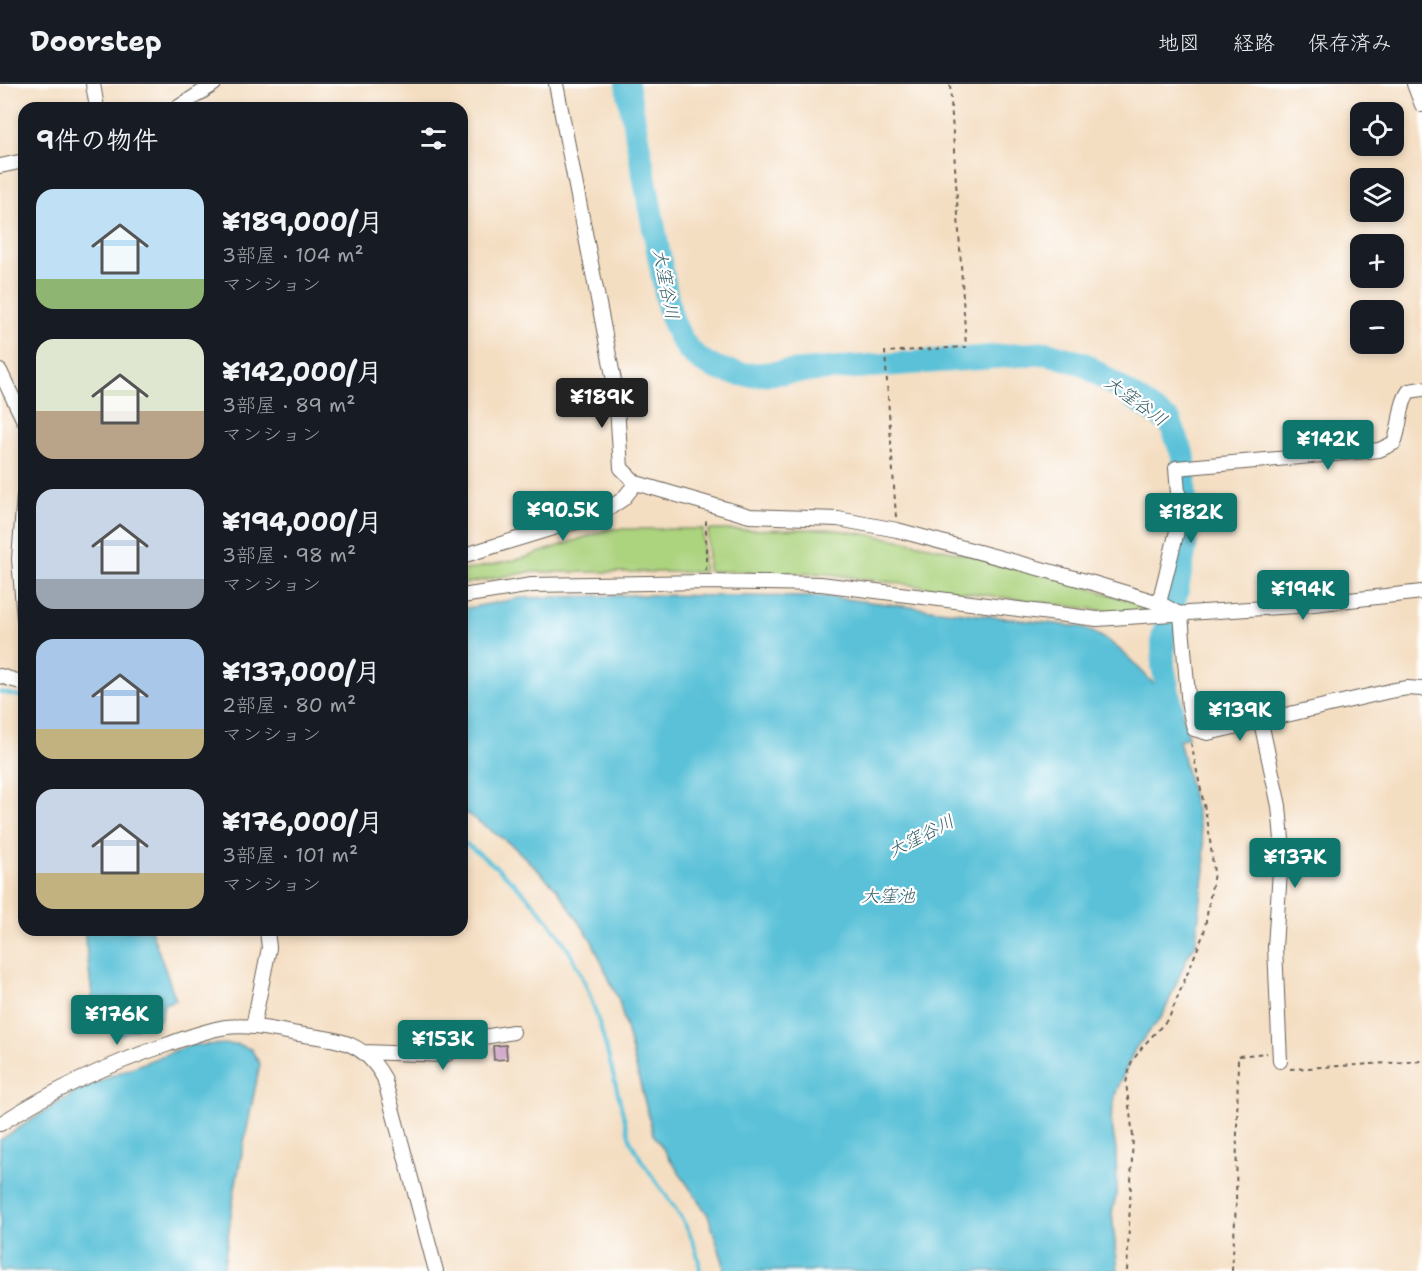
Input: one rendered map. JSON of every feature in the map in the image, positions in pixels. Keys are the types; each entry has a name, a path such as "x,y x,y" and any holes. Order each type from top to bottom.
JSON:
{"street":[{"path":"93,84 96,102"},
{"path":"186,102 214,84"},
{"path":"556,84 614,379 621,468 636,483 750,516 838,519 897,530 1171,611"},
{"path":"1414,84 1422,105"},
{"path":"0,166 18,162"},
{"path":"0,371 18,408"},
{"path":"1422,389 1409,391 1403,399 1400,428 1394,443 1378,450 1176,468 1180,519 1171,611 1194,729 1208,733 1389,691 1407,688 1422,689"},
{"path":"468,554 556,527 595,518 623,499 636,483"},
{"path":"468,595 532,585 747,582 842,586 1097,619 1171,611 1422,592"},
{"path":"0,676 18,681"},
{"path":"1261,722 1279,806 1282,840 1275,947 1280,1061"},
{"path":"253,1028 268,948 267,936"},
{"path":"0,1124 69,1083 134,1056 211,1030 228,1027 253,1028 344,1040 375,1062 384,1078 436,1271"},
{"path":"364,1052 445,1055 452,1051 455,1042 513,1032"}],"path":[{"path":"897,530 885,352 966,347 950,84"},
{"path":"705,521 706,577"},
{"path":"1127,1271 1133,1136 1126,1083 1131,1063 1169,1018 1204,933 1214,873 1208,824 1190,747 1194,729"},
{"path":"1232,1271 1236,1204 1238,1056 1272,1053 1289,1069 1422,1061"}],"green space":[{"path":"609,529 703,529 703,572 529,572 468,583 468,570 524,558"},
{"path":"829,529 910,542 993,561 1114,596 1152,608 1152,611 1114,612 828,574 708,571 708,530"}],"water":[{"name":"大窪池","path":"636,595 828,597 1081,627 1112,644 1153,683 1175,679 1188,737 1179,740 1204,845 1205,869 1195,946 1189,953 1163,1015 1135,1049 1116,1092 1111,1119 1116,1150 1117,1191 1112,1213 1118,1271 724,1271 708,1215 653,1134 619,1001 592,941 557,889 513,846 468,814 468,608 521,598"},
{"path":"85,936 153,936 176,1000 164,1004 160,1020 120,1035 114,1035 93,1003"},
{"path":"236,1044 251,1049 260,1064 235,1188 223,1271 0,1271 0,1140 76,1092 118,1073 190,1045"}],"building":[{"path":"506,1045 507,1059 494,1060 493,1046"}],"waterway":[{"name":"大窪谷川","path":"627,84 669,309 680,337 687,347 706,363 718,369 748,375 1047,353 1084,364 1170,422 1184,458 1185,547 1176,594 1163,638 1163,666 1171,707 1167,709"},
{"path":"0,692 18,696"},
{"path":"468,845 498,869 533,902 574,960 598,1019 630,1139 681,1218 697,1252 700,1271"}]}
